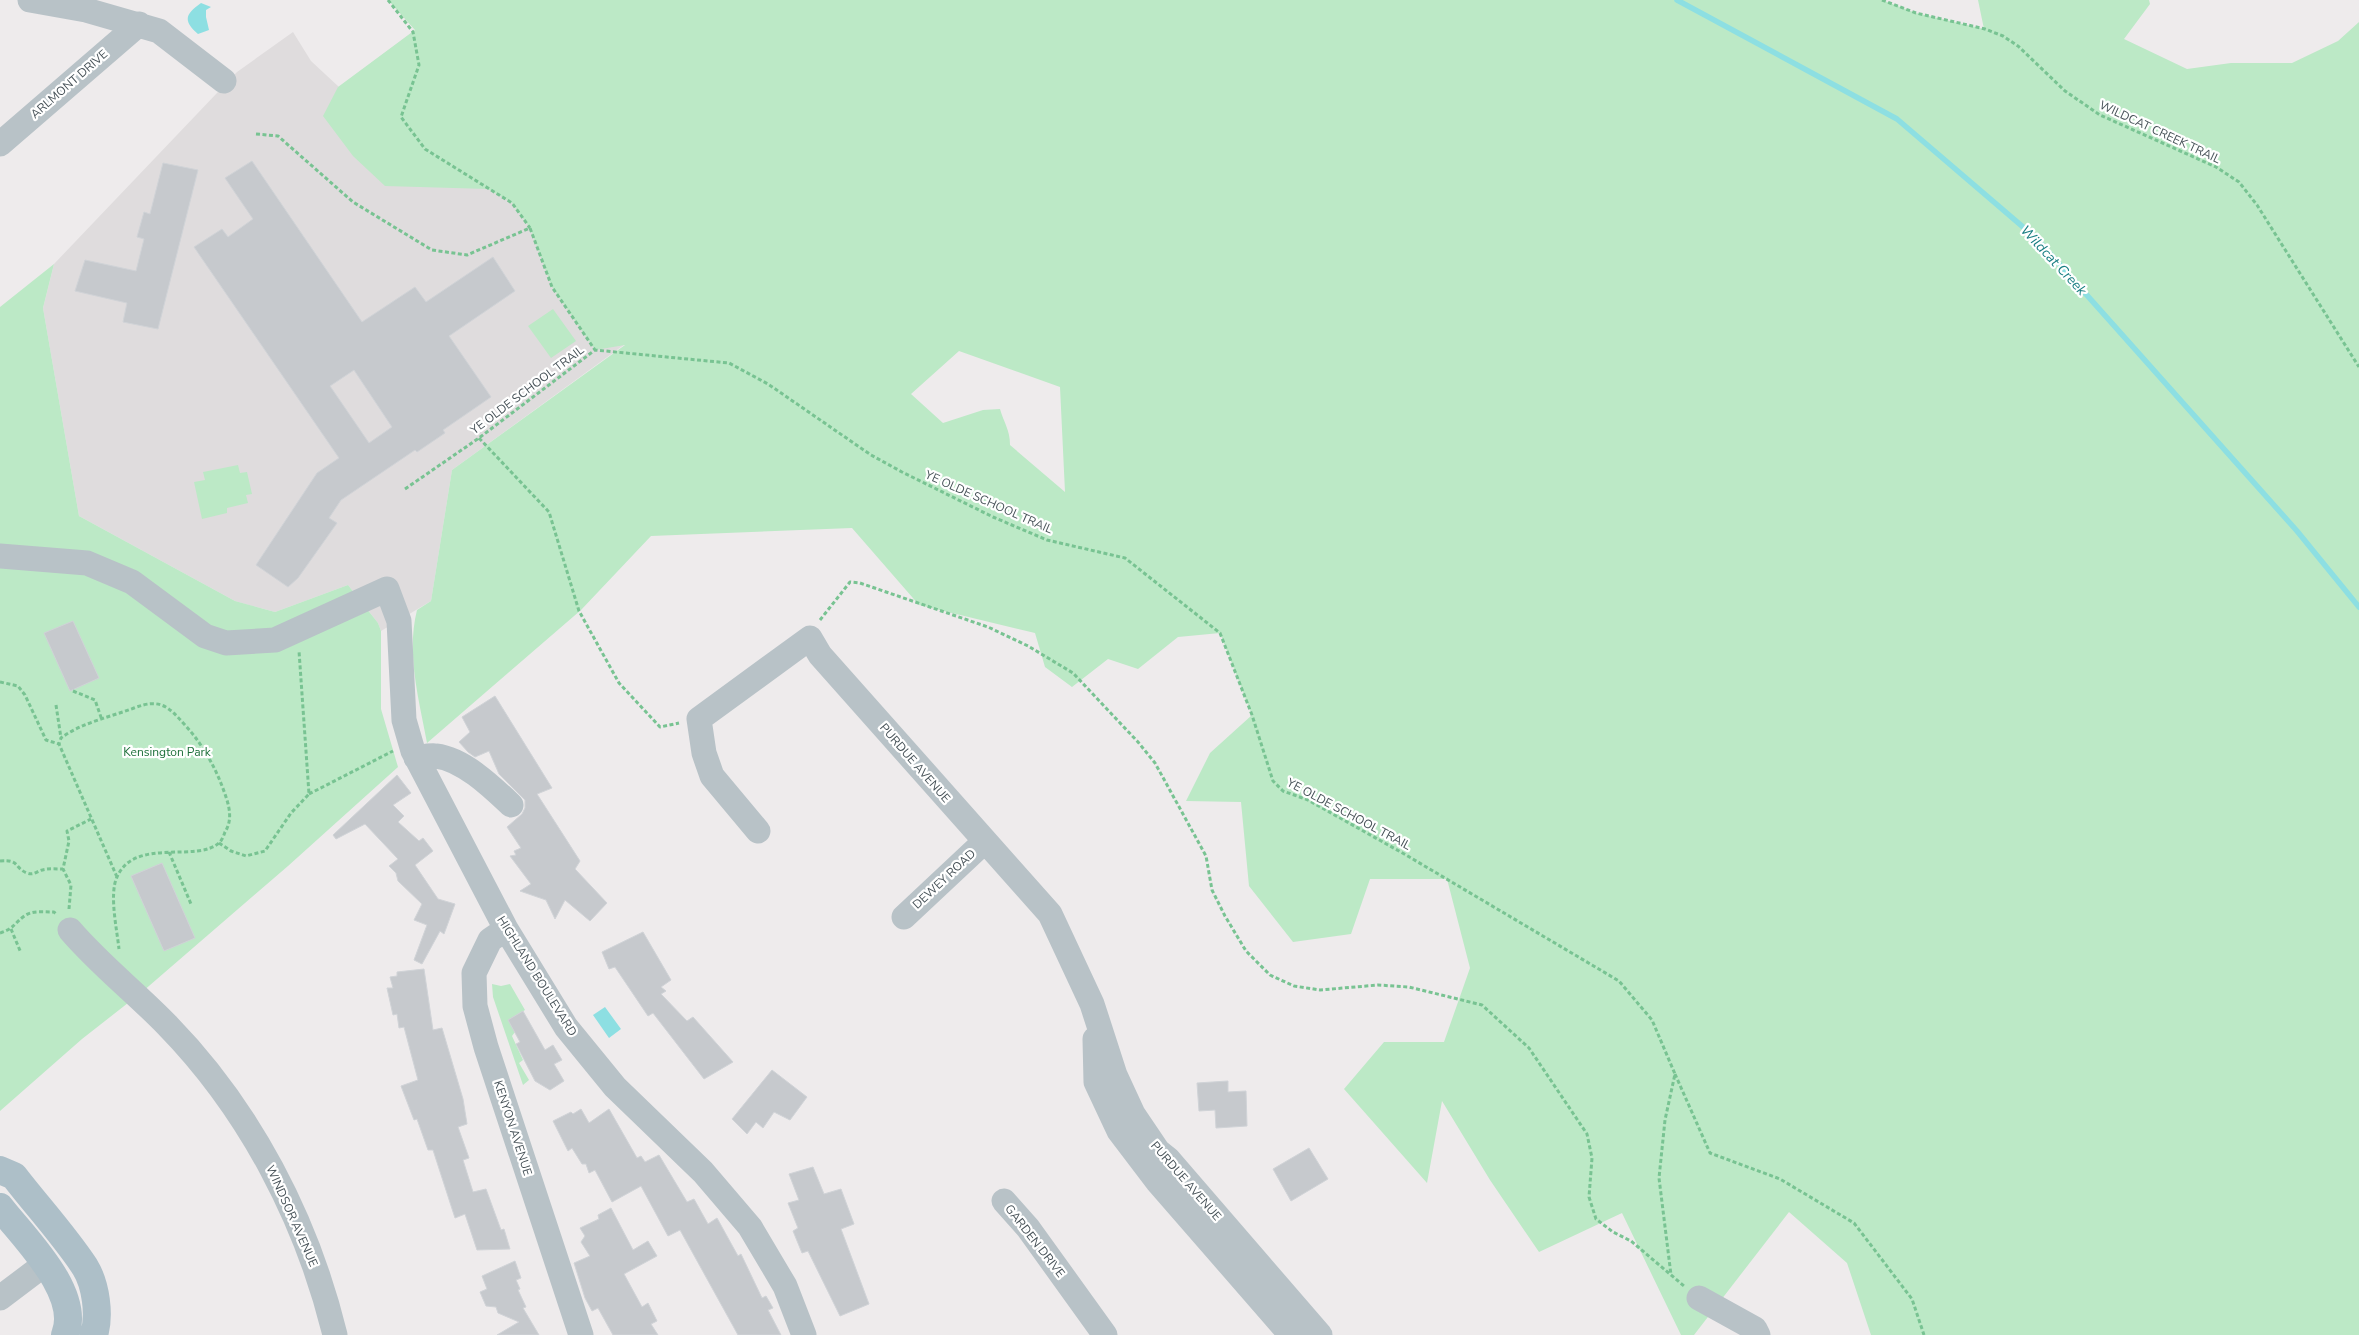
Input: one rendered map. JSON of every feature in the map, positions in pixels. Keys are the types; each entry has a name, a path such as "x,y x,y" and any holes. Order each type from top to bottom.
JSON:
{"main road":[{"path":"0,1170 14,1176 86,1269 95,1299 96,1328 94,1335"},
{"path":"0,1207 45,1264 62,1290 67,1309 64,1335"}],"street":[{"path":"30,0 86,10 159,31 224,81"},
{"name":"ARLMONT DRIVE","path":"0,144 139,24"},
{"name":"HIGHLAND BOULEVARD","path":"0,556 87,563 132,582 205,636 226,643 275,640 387,589 399,621 404,720 413,750 506,929 566,1027 615,1086 703,1172 750,1227 784,1286 804,1335"},
{"path":"758,831 712,776 704,753 699,718 810,638"},
{"name":"PURDUE AVENUE","path":"810,638 820,654 984,842 1050,914 1092,1004 1122,1091 1133,1114 1158,1150 1168,1159 1320,1335"},
{"path":"413,750 444,758 482,778 511,805"},
{"name":"DEWEY ROAD","path":"904,917 984,842"},
{"name":"KENYON AVENUE","path":"506,929 490,940 474,974 475,1006 486,1047 581,1335"},
{"name":"WINDSOR AVENUE","path":"70,930 101,963 167,1024 206,1068 248,1126 279,1182 307,1247 327,1304 334,1335"},
{"name":"PURDUE AVENUE","path":"1092,1004 1096,1082 1119,1131 1157,1181 1290,1335"},
{"name":"GARDEN DRIVE","path":"1087,1335 1016,1237 1004,1201 1028,1228 1105,1335"},
{"path":"0,1298 45,1264"},
{"path":"1699,1298 1755,1329 1758,1335"}],"path":[{"path":"388,0 413,32 419,65 401,117 424,149 512,203 530,228 552,286 595,350"},
{"name":"WILDCAT CREEK TRAIL","path":"1882,0 1916,13 1985,29 2003,36 2018,46 2065,91 2100,115 2216,167 2239,182 2257,204 2359,367"},
{"path":"256,134 278,136 353,202 432,250 467,254 530,228"},
{"name":"YE OLDE SCHOOL TRAIL","path":"405,489 479,438 595,350 729,363 768,384 871,455 993,517 1047,540 1125,558 1220,633 1252,715 1273,781 1283,791 1308,800 1373,836 1619,981 1652,1020 1710,1153 1780,1179 1854,1224 1912,1299 1924,1335"},
{"path":"479,438 548,512 579,611 619,683 660,727 699,718"},
{"path":"810,638 822,615 850,582 860,583 988,627 1028,646 1073,672 1155,763 1206,856 1212,890 1246,951 1270,975 1294,986 1320,990 1378,985 1410,987 1482,1005 1529,1048 1587,1134 1592,1158 1589,1197 1596,1219 1613,1232 1631,1241 1699,1298"},
{"path":"299,658 309,794"},
{"path":"0,682 18,686 26,695 46,740 59,744"},
{"path":"73,691 95,700 102,720"},
{"path":"61,738 143,704 161,703 171,709 196,736 219,777 228,804 230,823 219,843 192,852 147,854 125,866 117,877 114,898 120,953"},
{"path":"56,705 61,738 59,744 117,877"},
{"path":"219,843 246,856 265,850 291,813 309,794 346,773 413,750"},
{"path":"70,930 71,885 63,870 68,841 66,831 91,819"},
{"path":"169,852 191,904"},
{"path":"0,861 10,860 18,864 26,873 31,874 47,869 63,870"},
{"path":"0,933 12,929 24,916 40,911 54,912 70,930"},
{"path":"12,929 21,953"},
{"path":"1671,1275 1659,1178 1665,1120 1675,1074"}],"shaded area":[{"path":"415,30 665,315 452,470 431,601 381,631 378,623 348,585 275,612 235,601 79,516 43,308 54,264 237,72 293,32 311,61 339,87"}],"green space":[{"path":"388,0 1882,0 1916,13 1984,29 1978,0 2149,0 2150,4 2124,39 2187,69 2231,63 2292,63 2338,41 2359,22 2359,1335 1871,1335 1847,1263 1789,1212 1694,1335 1681,1335 1622,1213 1539,1252 1490,1180 1442,1101 1427,1183 1344,1089 1384,1042 1444,1042 1470,968 1447,879 1370,879 1351,934 1293,942 1249,886 1241,802 1186,801 1210,753 1252,715 1220,633 1178,637 1138,669 1108,659 1072,687 1045,667 1035,633 919,605 852,528 651,536 581,610 427,743 417,693 413,660 414,627 417,610 431,601 452,470 625,345 595,350 552,287 530,228 512,203 488,189 385,186 353,156 323,116 338,87 415,30","holes":["959,351 1060,387 1065,492 1010,445 1008,431 1000,409 983,410 943,423 911,394"]},
{"name":"Kensington Park","path":"54,264 43,308 79,516 235,601 275,612 348,585 378,623 381,631 381,709 398,767 288,866 142,992 82,1039 0,1111 0,307"},
{"path":"553,309 576,341 551,358 528,326"},
{"path":"238,465 240,473 247,472 252,494 246,495 248,503 227,508 227,513 202,519 194,482 205,480 203,472"},
{"path":"492,984 501,986 510,984 525,1010 509,1020 515,1032 512,1036 523,1060 519,1063 529,1080 523,1085 493,997"}],"water":[{"path":"201,3 211,7 206,10 209,30 198,34 190,25 188,17"},
{"path":"605,1007 621,1029 609,1038 593,1015"}],"building":[{"path":"252,161 362,322 415,287 426,302 493,257 515,291 449,336 491,397 443,430 445,433 417,452 415,450 341,500 329,518 337,523 298,578 288,587 256,565 317,473 339,458 194,247 222,229 228,237 253,219 225,178","holes":["354,370 392,427 369,443 330,386"]},
{"path":"163,163 198,170 158,329 123,322 127,303 75,291 85,260 136,271 144,239 137,237 144,212 150,214"},
{"path":"73,621 99,678 70,691 44,633"},
{"path":"495,696 552,788 537,794 580,861 575,869 607,903 590,921 565,900 555,919 546,900 520,891 531,884 510,856 516,855 514,851 521,848 507,827 522,814 525,808 525,800 499,774 489,751 475,757 459,742 470,732 462,717"},
{"path":"397,775 411,793 393,805 404,816 398,822 419,841 423,838 433,851 415,865 438,899 455,904 444,934 440,931 422,964 414,960 427,925 414,920 422,904 398,881 396,873 389,866 398,859 365,824 336,839 333,835"},
{"path":"162,863 195,938 164,951 131,876"},
{"path":"643,932 671,980 661,987 666,991 661,994 687,1021 693,1017 733,1062 704,1079 653,1013 648,1016 615,967 609,969 602,952"},
{"path":"424,969 433,1030 442,1028 463,1099 467,1124 458,1127 469,1158 463,1160 473,1192 486,1189 501,1230 504,1229 510,1249 477,1250 465,1214 455,1218 433,1150 428,1150 417,1119 414,1120 401,1086 418,1080 404,1027 399,1028 397,1014 393,1015 387,988 393,988 390,977 397,976 397,972"},
{"path":"523,1011 545,1050 553,1045 562,1060 554,1064 564,1081 550,1090 535,1081 516,1044 520,1042 508,1020"},
{"path":"772,1070 807,1097 790,1120 774,1112 763,1128 756,1122 747,1134 732,1119"},
{"path":"1228,1081 1228,1092 1246,1091 1247,1126 1216,1128 1215,1110 1199,1111 1197,1083"},
{"path":"581,1109 589,1123 609,1109 637,1158 641,1156 645,1162 659,1155 687,1202 694,1199 708,1224 717,1218 738,1256 741,1254 762,1298 766,1296 773,1308 768,1310 781,1335 738,1335 680,1230 668,1236 641,1186 612,1202 595,1170 589,1173 586,1164 582,1164 572,1148 568,1151 553,1121"},
{"path":"1309,1148 1328,1179 1291,1201 1273,1169"},
{"path":"813,1167 824,1194 841,1189 854,1224 841,1229 869,1304 840,1316 808,1251 802,1253 793,1231 798,1228 788,1203 799,1200 789,1174"},
{"path":"611,1208 633,1250 648,1241 657,1256 624,1274 642,1307 648,1303 657,1321 651,1324 658,1335 613,1335 598,1308 592,1311 585,1298 574,1263 590,1256 581,1242 585,1236 580,1228 599,1219 598,1215"},
{"path":"515,1261 521,1278 516,1280 520,1289 518,1290 526,1307 523,1308 539,1335 497,1335 519,1322 498,1313 496,1307 486,1306 480,1292 487,1289 482,1276"}],"waterway":[{"name":"Wildcat Creek","path":"1677,0 1897,119 2036,238 2297,531 2359,607"}]}
